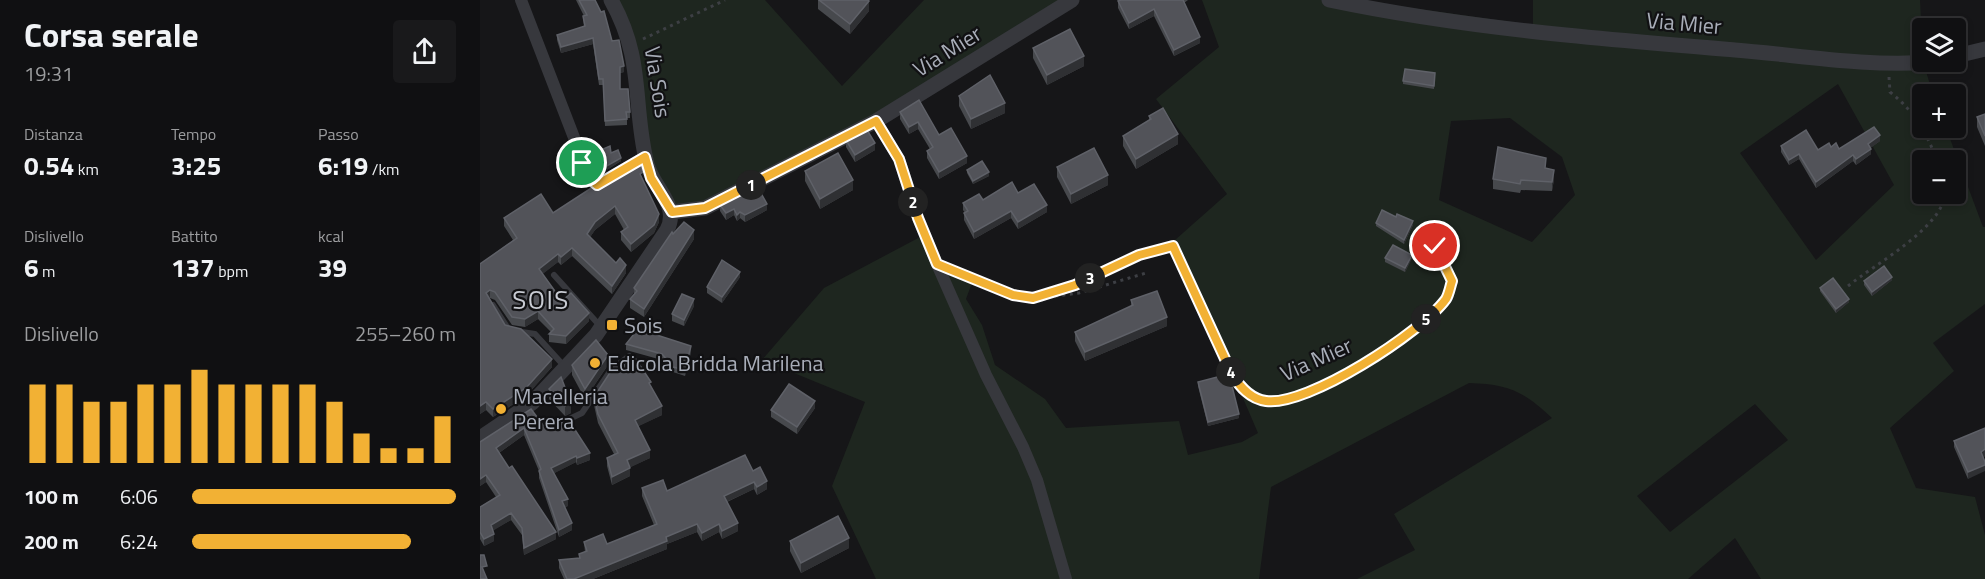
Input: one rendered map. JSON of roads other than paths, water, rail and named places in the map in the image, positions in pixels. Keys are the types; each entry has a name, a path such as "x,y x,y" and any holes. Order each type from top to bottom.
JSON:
{"street":[{"path":"521,0 590,179 597,185 645,157"},
{"name":"Via Sois","path":"611,0 630,44 637,77 645,157 651,178 672,212"},
{"name":"Via Mier","path":"672,212 705,208 876,121 1072,0"},
{"name":"Via Mier","path":"1329,0 1397,14 1620,40 1888,63 1912,62"},
{"path":"1966,54 1985,49"},
{"path":"876,121 899,159 918,218 937,264 986,375 1023,447 1037,480 1066,579"},
{"path":"480,438 532,403 602,327 667,230 672,212"}],"lane":[{"path":"554,275 602,327"},
{"path":"491,303 509,330 535,334 565,368"},
{"path":"557,425 582,413 611,370 629,356"}],"place":[{"name":"Sois","path":"612,325"},
{"name":"Edicola Bridda Marilena","path":"595,363"},
{"name":"Macelleria Perera","path":"501,409"}],"district":[{"name":"SOIS","path":"541,299"}]}
